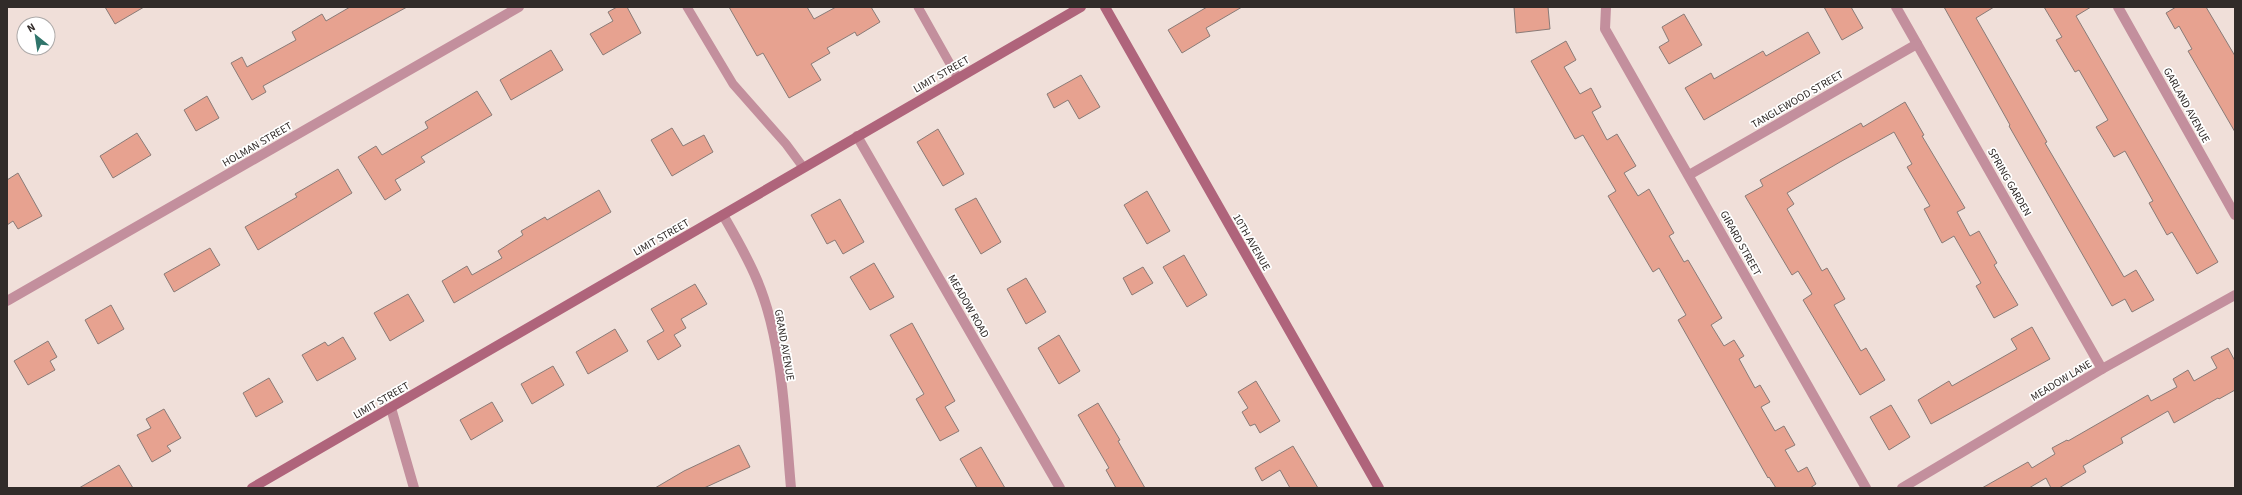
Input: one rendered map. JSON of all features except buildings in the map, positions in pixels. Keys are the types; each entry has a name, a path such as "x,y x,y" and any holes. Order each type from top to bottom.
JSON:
{"street":[{"name":"HOLMAN STREET","path":"7,301 519,7"},
{"name":"LIMIT STREET","path":"252,488 1081,7"},
{"name":"10TH AVENUE","path":"1105,7 1379,488"},
{"name":"GIRARD STREET","path":"1606,7 1605,29 1866,488"},
{"name":"SPRING GARDEN","path":"1896,7 2102,369"},
{"name":"GARLAND AVENUE","path":"2118,7 2235,215"},
{"name":"TANGLEWOOD STREET","path":"1689,175 1917,44"},
{"name":"MEADOW ROAD","path":"857,136 1060,488"},
{"name":"GRAND AVENUE","path":"724,215 757,280 771,322 792,488"},
{"name":"MEADOW LANE","path":"1902,488 2102,369 2235,295"},
{"path":"391,408 414,488"}],"lane":[{"path":"687,7 734,84 786,144 803,168"},
{"path":"918,7 958,78"}]}
